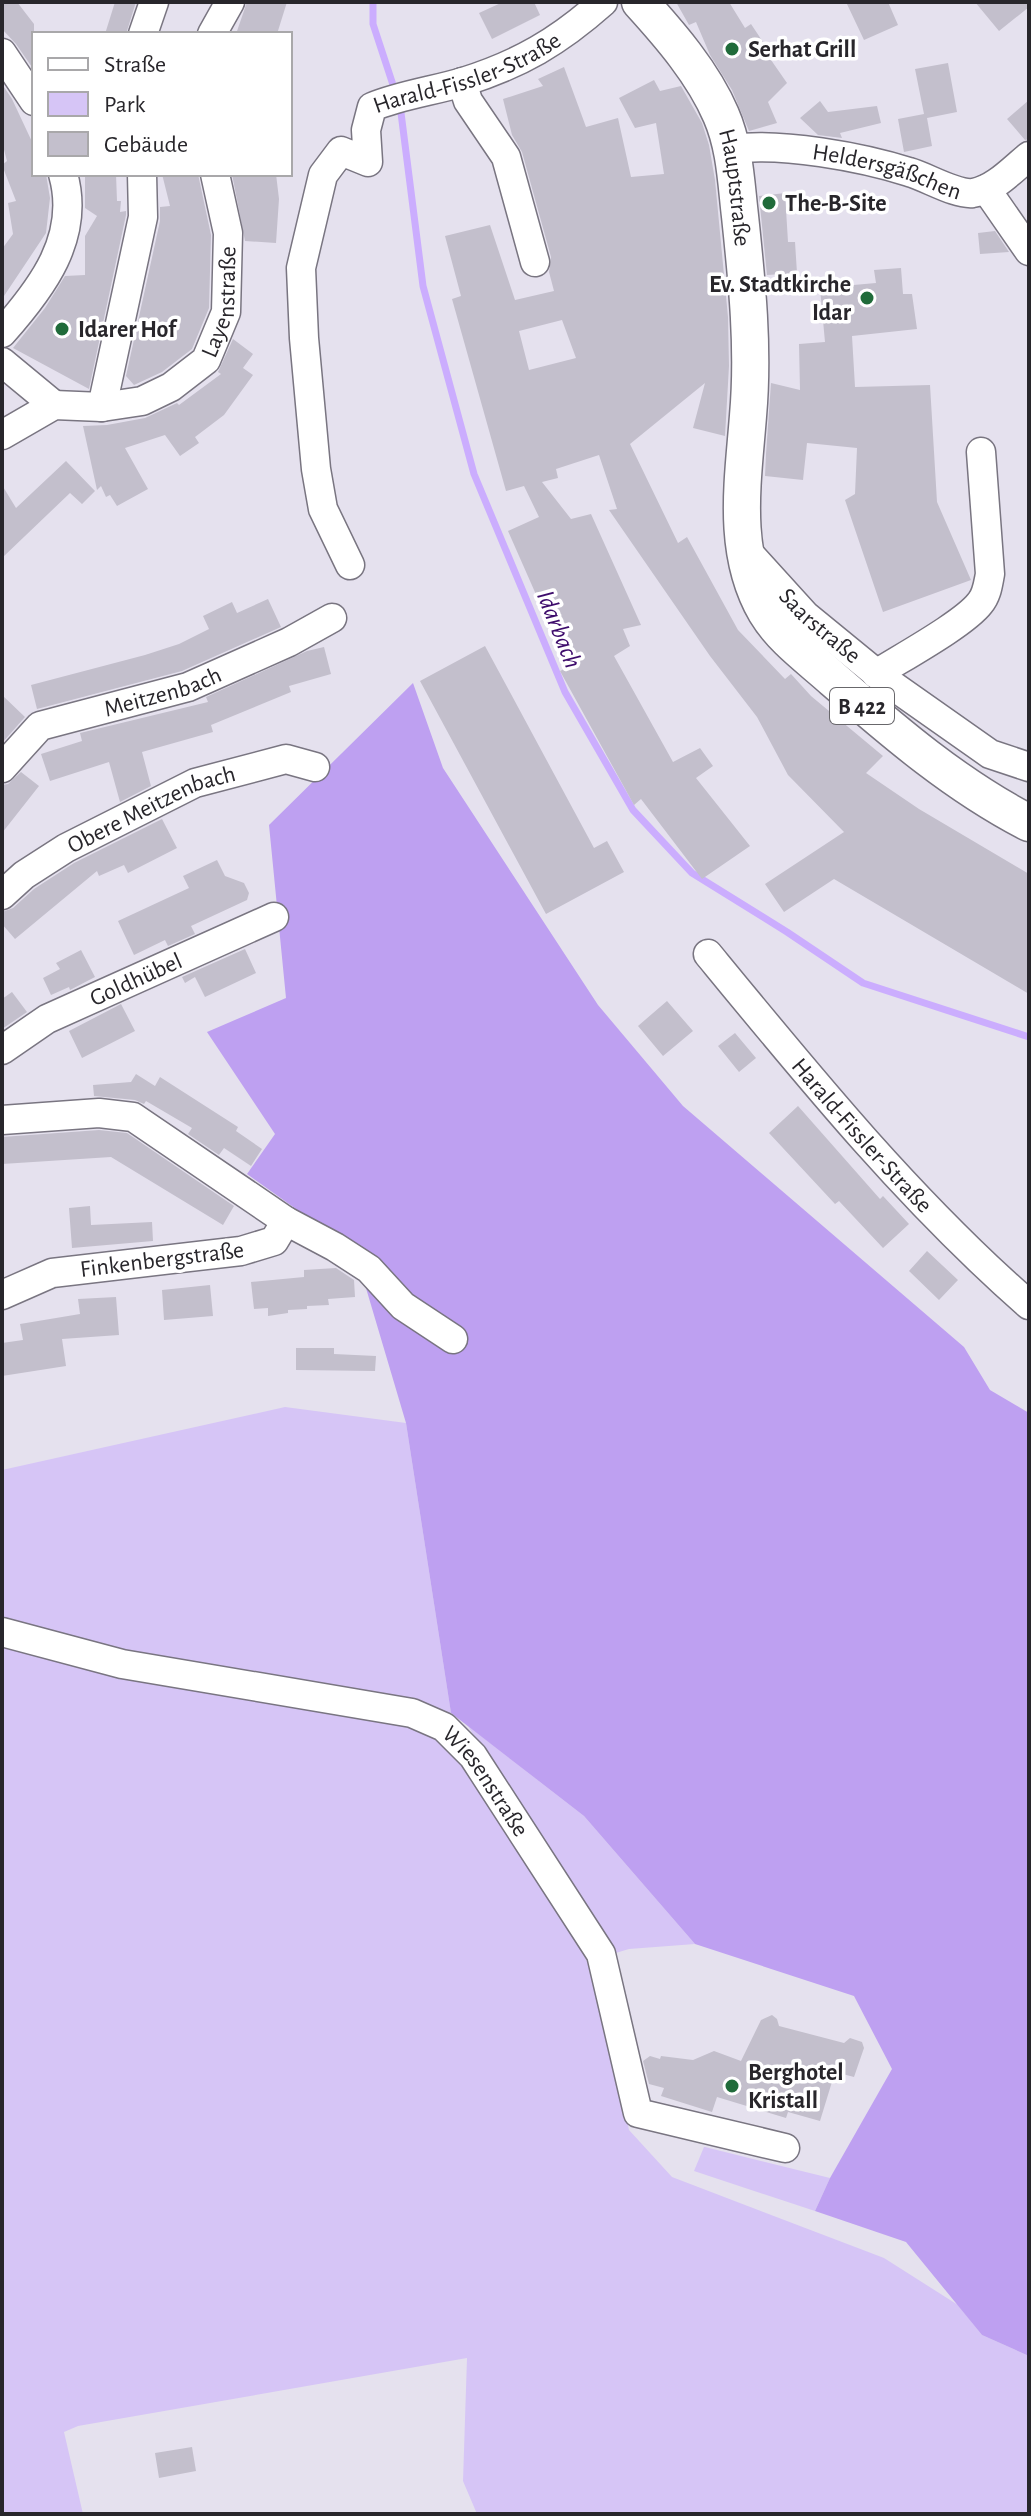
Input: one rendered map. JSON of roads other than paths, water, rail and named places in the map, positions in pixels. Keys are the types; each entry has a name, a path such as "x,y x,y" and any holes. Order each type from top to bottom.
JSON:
{"main road":[{"name":"Hauptstraße","path":"640,2 668,33 700,80 720,113 732,149 751,349 742,487 743,546"},
{"name":"B 422","path":"743,546 765,610 787,639 913,747 969,788 1029,823"}],"street":[{"path":"144,32 154,2"},
{"path":"213,32 230,2"},
{"name":"Harald-Fissler-Straße","path":"350,565 323,509 316,469 304,338 301,268 323,175 341,151 368,162 366,130 372,107 462,82 522,61 571,31 603,2"},
{"path":"2,53 32,98"},
{"path":"462,82 468,101 506,157 535,262"},
{"name":"Heldersgäßchen","path":"732,149 785,148 906,171 965,193 986,189 1029,156"},
{"path":"2,333 34,293 61,248 68,209 63,176"},
{"path":"102,407 143,217 142,176"},
{"name":"Layenstraße","path":"54,405 102,407 142,401 171,387 206,360 226,312 228,233 215,176"},
{"path":"986,189 1029,251"},
{"path":"2,362 54,405 2,435"},
{"path":"876,674 950,627 979,605 986,593 990,574 981,452"},
{"name":"Saarstraße","path":"743,546 805,615 876,674 990,754 1029,767"},
{"name":"Meitzenbach","path":"2,768 40,726 188,687 289,642 332,618"},
{"name":"Obere Meitzenbach","path":"2,895 24,875 66,848 195,783 286,759 315,767"},
{"name":"Goldhübel","path":"2,1050 47,1019 274,917"},
{"name":"Harald-Fissler-Straße","path":"708,954 891,1171 974,1256 1029,1305"},
{"path":"2,1120 99,1113 133,1117 286,1221 369,1269 403,1306 453,1339"},
{"name":"Finkenbergstraße","path":"2,1295 52,1273 241,1251 274,1241 286,1221"},
{"name":"Wiesenstraße","path":"2,1632 122,1664 412,1713 444,1727 473,1756 601,1954 638,2113 785,2148"}],"waterway":[{"name":"Idarbach","path":"373,2 373,24 396,94"},
{"name":"Idarbach","path":"400,105 423,286 474,474 565,692 633,810 692,873 863,983 1029,1037"}],"place":[{"name":"Serhat Grill","path":"732,49"},
{"name":"The-B-Site","path":"769,203"},
{"name":"Ev. Stadtkirche Idar","path":"867,298"},
{"name":"Idarer Hof","path":"62,329"},
{"name":"Berghotel Kristall","path":"732,2086"}]}
